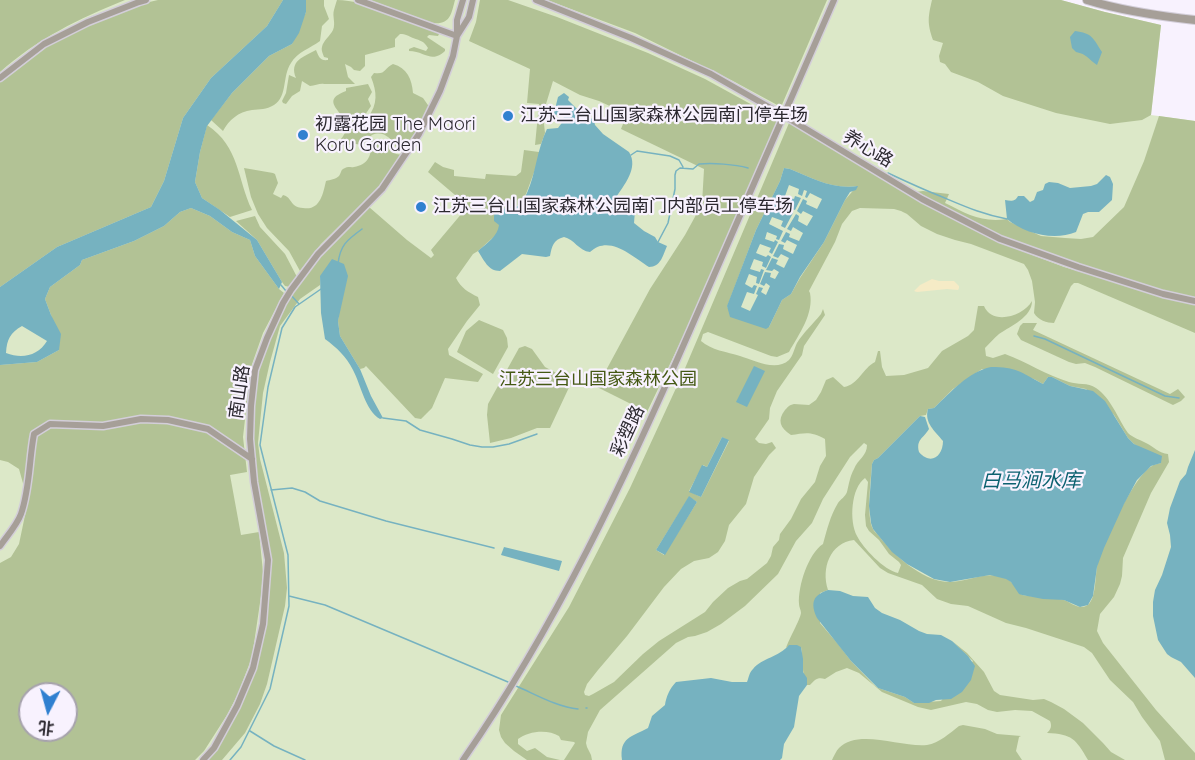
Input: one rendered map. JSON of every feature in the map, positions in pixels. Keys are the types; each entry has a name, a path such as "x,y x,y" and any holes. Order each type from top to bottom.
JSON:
{"street":[{"path":"0,78 44,44 88,22 146,0"},
{"path":"358,0 457,36"},
{"name":"南山路","path":"203,760 214,748 237,706 253,668 263,624 268,560 252,459 250,428 255,370 267,338 291,290 318,254 382,189 419,134 440,91 453,56 457,20 463,0"},
{"name":"南山路","path":"457,36 469,17 474,0"},
{"name":"养心路","path":"536,0 711,74 922,199 1000,238 1163,294 1195,301"},
{"name":"彩塑路","path":"463,760 534,647 579,566 613,498 669,377 834,0"},
{"path":"1086,0 1145,14 1195,20"},
{"path":"0,546 20,515 27,491 34,434 50,424 103,426 141,419 168,420 208,429 252,459"}],"green space":[{"name":"江苏三台山国家森林公园","path":"0,0 1061,0 1161,25 1151,115 1195,121 1195,760 0,760"},
{"path":"0,0 125,0 44,39 0,72"},
{"path":"158,0 283,0 267,26 211,78 183,118 164,181 151,207 57,247 0,287 0,82 45,46 89,24 141,4"},
{"path":"306,0 324,0 329,19 322,26 320,41 294,59 288,68 281,96 274,105 238,115 228,123 223,131 211,120 232,93 269,56 292,44 306,12"},
{"path":"337,0 374,7 437,32 438,36 429,35 427,37 445,51 432,57 409,51 414,47 426,51 428,48 422,42 400,34 395,39 395,47 365,55 365,66 360,71 345,64 348,77 355,84 310,86 302,81 300,91 286,104 283,103 289,75 296,78 294,67 299,60 316,50 320,58 328,60 324,57 322,48 333,30"},
{"path":"370,0 455,0 446,21 432,23"},
{"path":"480,0 508,0 648,53 705,79 776,118 776,126 692,318 647,412 597,387 650,289 702,204 704,169 621,129 627,114 553,81 546,104 545,133 541,144 535,145 539,104 527,103 530,69 469,41 476,22"},
{"path":"547,0 827,0 781,107 635,33"},
{"path":"932,0 1061,0 1161,25 1151,115 1142,120 1110,124 1056,113 1003,96 978,82 951,72 945,64 940,62 939,56 943,43 933,40 931,34 929,20"},
{"path":"393,64 405,71 410,79 413,93 423,98 430,108 407,148 403,144 398,144 396,147 383,134 372,135 361,145 342,145 341,139 346,131 346,124 333,101 346,91 346,88 368,84 372,92 368,99 371,106 365,115 368,117 376,98 371,77 374,73 383,72"},
{"path":"1159,116 1195,121 1195,298 1081,265 1002,237 915,192 949,194 945,203 960,211 982,219 1007,219 1041,236 1081,239 1093,237 1124,207 1144,161"},
{"path":"789,123 922,203 1001,243 1064,267 1195,305 1195,333 1074,283 1054,323 1046,322 1034,313 1032,281 1024,264 937,234 921,226 901,211 860,208 852,211 842,224 809,291 811,301 808,316 789,352 777,357 771,356 708,332 703,334 701,341 714,349 764,364 778,365 789,360 799,339 823,309 825,315 804,346 802,355 777,391 770,408 769,419 755,439 759,443 772,442 776,448 754,477 746,504 729,525 725,541 718,552 709,558 694,561 681,569 598,670 584,692 589,696 614,682 659,641 705,612 728,588 747,579 767,563 780,534 801,499 815,482 826,456 825,439 804,433 791,435 784,430 780,420 789,406 809,405 816,400 826,380 833,377 844,387 849,386 875,362 878,351 880,351 886,376 904,375 928,368 942,351 974,330 978,306 984,306 994,316 1008,317 1022,311 1032,301 1029,312 1025,316 999,334 985,348 986,356 993,358 1005,354 1072,383 1093,386 1106,397 1128,433 1168,454 1169,462 1151,493 1123,558 1120,584 1114,597 1100,614 1097,631 1103,643 1156,710 1195,753 1195,760 1165,760 1160,741 1133,702 1110,680 1092,653 1084,647 1006,623 968,606 937,599 922,585 880,568 854,540 839,546 829,558 826,573 828,590 820,593 820,623 874,685 914,703 941,701 973,661 952,641 967,653 984,672 994,691 1000,695 1033,700 1044,699 1051,702 1083,723 1111,752 1125,760 1088,760 1076,742 1068,736 1047,733 1051,727 1050,721 1032,711 997,712 966,702 931,710 918,707 882,692 859,673 847,668 807,685 801,647 786,648 801,613 799,597 802,580 813,555 823,544 833,513 846,494 856,466 866,452 867,445 864,443 850,457 823,499 812,523 796,541 778,574 745,606 721,624 707,632 676,643 600,710 588,732 586,743 592,760 564,760 575,743 561,740 559,736 544,732 522,736 518,739 518,744 527,751 535,748 547,757 560,760 527,760 514,751 501,737 499,730 501,715 569,607 630,488 683,373","holes":["784,168 831,185 857,186 845,200 824,242 791,294 782,300 769,327 727,307 756,230","982,369 1034,379 1043,384 1048,377 1052,377 1070,386 1086,389 1114,415 1134,444 1161,463 1153,465 1145,472 1119,512 1100,557 1092,600 1086,606 1078,606 1059,599 1022,595 1010,581 995,575 955,582 928,577 918,572 892,551 873,530 869,507 874,460 920,416 926,415 928,409 934,408 953,389","722,437 729,441 701,497 689,491 703,465 707,467","865,478 868,482 866,526 889,554 899,562 901,565 898,573 874,558 854,530 852,514 857,489","689,497 697,502 664,555 656,550"]},
{"path":"207,125 218,134 232,153 252,210 230,217 202,198 195,182"},
{"path":"375,139 386,141 396,154 403,155 375,191 321,244 300,271 289,251 267,228 258,214 244,168 275,174 278,183 273,194 281,198 283,195 287,197 297,207 309,208 320,200 326,181 338,177 346,167 359,166 366,161 371,151 370,142"},
{"path":"524,150 539,152 539,159 526,194 512,213 499,206 496,209 500,225 498,233 473,254 456,278 465,289 478,297 480,305 448,349 449,355 483,374 478,382 445,378 432,408 421,419 415,418 366,366 360,369 340,336 338,321 340,305 320,276 320,285 300,299 280,326 263,393 258,443 284,553 287,588 285,606 267,684 260,704 245,733 222,760 206,760 221,741 246,694 256,666 268,611 269,561 253,457 252,427 254,397 260,367 281,313 323,252 369,207 431,258 434,255 431,250 468,206 428,172 435,162 454,170 454,176 485,179 486,174 516,176 521,172"},
{"path":"191,208 210,216 232,232 250,240 255,256 284,293 263,333 251,367 243,437 247,472 230,475 241,535 259,532 263,572 252,657 227,715 204,751 195,760 0,760 0,563 11,557 19,544 28,501 19,469 0,460 0,365 37,362 59,350 45,299 50,287 80,265 82,260 134,241 164,226 180,212"},
{"path":"255,216 260,227 285,254 297,277 290,287 285,286 282,282 257,240 236,221"},
{"path":"479,320 503,330 507,338 508,347 493,374 457,352 466,331"},
{"path":"1023,323 1037,323 1033,330 1170,394 1178,389 1185,397 1173,405 1095,367 1085,363 1069,362 1021,340 1017,334"},
{"path":"525,346 532,349 545,367 572,381 550,428 537,428 490,443 488,404 519,348"},
{"path":"963,725 997,734 1021,736 1016,751 1022,760 832,760 839,748 847,742 869,739 927,745 940,740"}],"sand":[{"path":"932,279 954,281 959,288 958,290 914,291"}],"water":[{"path":"283,0 306,0 306,12 299,33 292,44 269,56 232,93 207,126 195,182 202,198 257,240 282,282 279,289 255,256 250,240 232,232 210,216 191,208 180,212 164,226 134,241 82,260 80,265 50,287 45,299 61,334 59,350 37,362 0,365 0,287 57,247 151,207 164,181 183,118 211,78 267,26","holes":["22,326 47,341 39,350 29,355 18,356 6,353 10,337"]},
{"path":"1075,31 1092,37 1102,52 1097,65 1072,48 1070,37"},
{"path":"564,93 576,108 582,109 594,121 603,134 629,152 632,158 631,170 615,199 617,204 635,211 634,223 655,237 658,242 667,246 661,260 656,265 649,267 613,246 605,245 590,252 586,251 564,237 554,244 550,256 522,254 500,271 489,267 478,251 491,240 498,229 499,225 494,221 497,208 499,206 512,212 526,196 547,129 558,128 564,120 563,113 555,115 554,113 558,97"},
{"path":"784,168 831,185 858,186 856,190 850,192 824,242 791,294 782,300 766,329 730,317 727,306 756,230","holes":["789,185 799,189 798,194 802,196 804,190 807,191 805,197 807,198 810,193 822,199 817,209 806,204 807,201 803,199 797,211 813,216 807,226 798,221 799,216 796,214 787,229 791,231 793,227 803,233 799,241 789,237 790,234 786,232 781,241 785,243 787,240 797,245 793,254 783,249 784,245 779,244 773,256 778,258 781,254 789,258 784,268 776,264 778,260 772,258 766,270 774,269 779,272 775,279 770,277 771,273 765,272 760,284 764,286 766,283 770,286 766,295 761,292 763,288 759,287 756,294 758,295 750,311 741,307 747,292 754,294 757,286 754,285 752,288 745,284 749,274 757,277 756,283 759,284 764,270 761,269 760,272 750,269 754,259 763,262 762,266 766,268 771,257 756,253 760,244 771,248 769,252 772,254 778,242 765,239 767,232 777,236 776,239 779,240 783,231 769,224 772,217 783,221 781,226 785,228 793,213 790,211 788,214 775,208 779,201 792,206 795,210 801,198 795,196 794,199 785,196"]},
{"path":"1106,175 1110,177 1113,184 1112,200 1099,212 1083,214 1076,232 1049,236 1022,229 1007,219 1005,200 1013,201 1018,196 1024,196 1030,202 1034,200 1037,192 1043,190 1045,184 1049,182 1070,188 1091,186 1097,184"},
{"path":"332,259 344,264 348,276 338,321 340,336 360,369 383,418 380,419 367,403 347,361 325,339 321,313 320,276"},
{"path":"754,366 765,371 747,407 736,402"},
{"name":"白马涧水库","path":"991,367 1013,369 1043,384 1048,377 1052,377 1070,386 1093,391 1105,401 1134,444 1162,456 1161,463 1151,466 1137,480 1124,504 1097,567 1093,596 1088,605 1080,607 1064,600 1022,595 1011,582 990,575 950,582 934,579 907,564 892,552 873,529 869,506 874,460 920,416 925,417 929,429 919,442 919,452 932,459 939,455 943,441 929,423 928,409 934,408 967,378"},
{"path":"722,437 729,440 701,497 689,492 702,465 707,467"},
{"path":"1195,450 1195,678 1181,662 1167,654 1158,640 1153,616 1153,602 1155,590 1171,547 1167,523 1170,508"},
{"path":"689,496 697,502 665,555 656,550"},
{"path":"504,547 562,561 559,571 501,555"},
{"path":"828,590 868,597 875,608 882,613 919,631 941,635 952,641 975,666 971,680 962,692 951,699 929,703 914,703 905,697 878,688 851,661 817,618 814,600 819,594"},
{"path":"789,645 801,647 803,672 807,678 807,685 799,696 794,727 784,744 780,760 622,760 625,742 648,728 652,716 665,705 676,682 711,678 747,682 757,665"}],"waterway":[{"path":"631,155 637,151 670,156 679,160 683,167"},
{"path":"658,242 668,223 676,171 680,168 693,169 699,164 748,168"},
{"path":"888,173 965,206 1007,219"},
{"path":"338,264 340,252 345,244 362,229"},
{"path":"281,285 286,291"},
{"path":"230,760 241,747 270,689 289,606 288,555 260,445 268,387 282,328 295,307 321,289"},
{"path":"290,294 299,304"},
{"path":"1034,336 1045,339 1165,396 1179,398"},
{"path":"383,418 406,421 420,430 482,447 509,444 537,434"},
{"path":"271,490 292,488 305,492 320,501 386,521 494,548"},
{"path":"289,596 325,605 508,682"},
{"path":"516,686 554,703 578,709"},
{"path":"250,731 274,746 305,760"}],"place":[{"name":"江苏三台山国家森林公园南门停车场","path":"508,116"},
{"name":"初露花园 The Maori Koru Garden","path":"303,135"},
{"name":"江苏三台山国家森林公园南门内部员工停车场","path":"421,207"}]}
